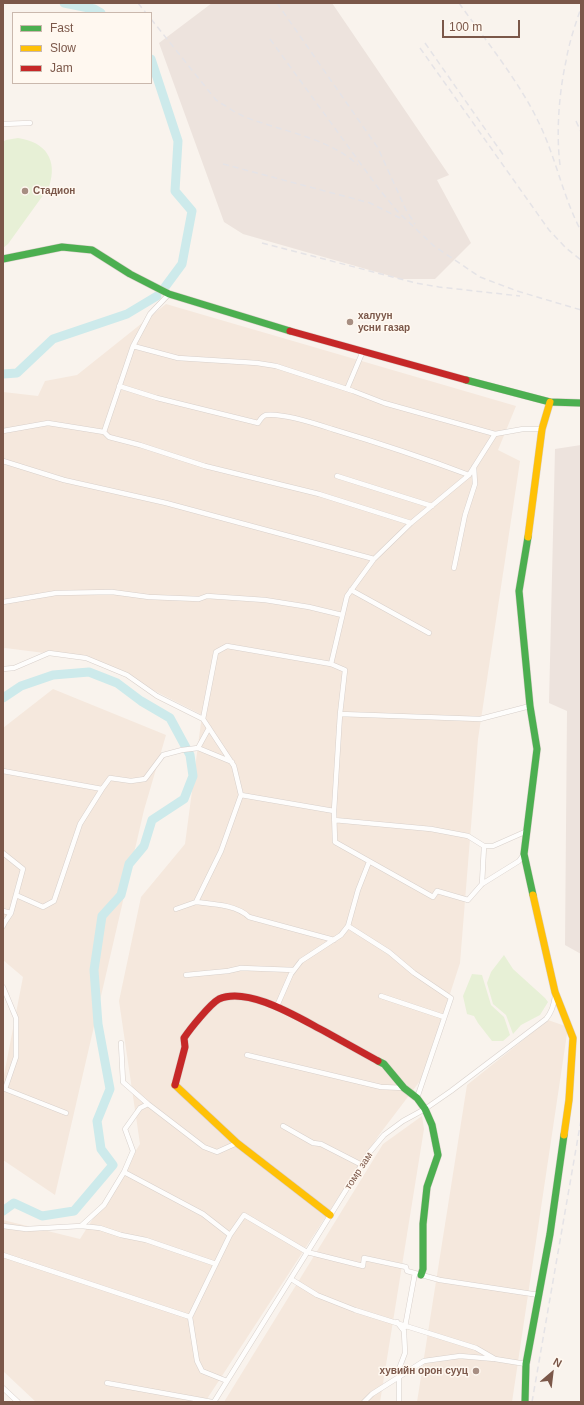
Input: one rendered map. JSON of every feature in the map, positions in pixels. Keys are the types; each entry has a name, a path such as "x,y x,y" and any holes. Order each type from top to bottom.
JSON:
{"street":[{"path":"3,124 30,123"},
{"path":"3,259 62,247 92,250 130,274 169,294 276,327 550,402 581,403"},
{"path":"104,432 133,346 150,314 169,294"},
{"path":"133,346 178,358 257,363 276,366 347,389 384,403 495,434 523,429 542,429"},
{"path":"347,389 363,351"},
{"path":"119,386 158,398 258,424 262,417 266,415 308,422 417,456 469,475"},
{"path":"525,1402 526,1364 550,1234 569,1100 573,1038 555,992 550,974 524,854 537,749 530,706 519,591 542,429 550,402"},
{"path":"3,431 48,423 104,432 109,437 140,445 205,466 319,494 411,523"},
{"path":"331,664 347,596 351,590 374,559 411,523 469,475 495,434"},
{"path":"3,461 64,480 166,503 374,559"},
{"path":"454,568 465,515 475,484 474,467"},
{"path":"336,476 432,506"},
{"path":"351,590 429,633"},
{"path":"3,602 56,593 112,592 149,597 199,599 207,596 265,600 309,607 342,615"},
{"path":"203,719 216,652 227,646 331,664 345,670 340,714 334,811 335,842 433,897 437,891 468,900 482,884 519,862 524,854"},
{"path":"3,669 14,668 49,653 86,658 127,675 156,696 203,719 232,762 241,795 221,851 196,902"},
{"path":"340,714 480,719 530,706"},
{"path":"198,748 209,728"},
{"path":"16,895 43,907 54,901 80,824 110,778 131,780 145,779 163,755 182,750 198,748 232,762"},
{"path":"3,771 102,789"},
{"path":"241,795 334,811"},
{"path":"334,820 430,829 468,836 484,846 493,846 527,831"},
{"path":"482,884 484,846"},
{"path":"3,853 23,869 11,913 3,926"},
{"path":"277,1006 290,974 301,961 341,935 348,926 358,890 369,862"},
{"path":"176,909 196,902 223,905 246,914 249,917 334,940"},
{"path":"3,911 11,913"},
{"path":"348,926 389,952 414,973 451,998 417,1098"},
{"path":"186,975 228,971 241,968 294,970"},
{"path":"3,987 16,1018 16,1057 5,1089 66,1113"},
{"name":"томр зам","path":"213,1402 369,1153 384,1135 403,1121 425,1109 451,1091 546,1019 551,1013 554,1005 555,992"},
{"path":"330,1215 237,1143 175,1086 185,1047 184,1038 193,1025 217,1000 228,996 247,997 277,1006 384,1064 404,1088 417,1098 425,1109 432,1124 438,1154 427,1187 423,1224 423,1269 418,1274 404,1330 405,1353 398,1369 399,1402"},
{"path":"382,996 444,1017"},
{"path":"121,1044 123,1082 148,1104 204,1147 217,1152 237,1143"},
{"path":"246,1055 381,1087 404,1088"},
{"path":"82,1226 104,1205 124,1172 133,1151 126,1129 140,1108 148,1104"},
{"path":"283,1126 312,1143 321,1144 362,1165"},
{"path":"124,1172 203,1214 230,1235"},
{"path":"227,1381 202,1372 197,1361 190,1317 230,1235 244,1215 307,1252 363,1266 364,1258 406,1267 407,1271 440,1280 539,1295"},
{"path":"3,1226 26,1229 82,1226 100,1228 121,1235 146,1240 216,1264"},
{"path":"3,1255 190,1317"},
{"path":"291,1279 323,1297 355,1310 476,1348 495,1359"},
{"path":"397,1322 404,1330"},
{"path":"364,1402 372,1394 398,1376 424,1361 460,1356 495,1359 526,1364"},
{"path":"107,1383 213,1402"},
{"path":"3,1388 18,1402"}],"shaded area":[{"path":"212,3 332,3 449,175 437,180 471,243 435,279 401,279 243,234 224,222 159,43"},
{"path":"166,304 516,406 498,450 520,461 478,739 460,963 423,1077 379,1135 205,1402 36,1402 3,1371 3,1220 80,1239 140,1144 119,1001 141,897 185,844 202,715 92,659 5,648 3,649 3,392 38,396 45,381 77,375"},
{"path":"581,445 581,954 565,945 567,711 549,703 555,449"},
{"path":"53,689 166,735 144,810 55,1195 3,1160 3,1080 23,977 3,960 3,728"},
{"path":"548,1020 568,1027 512,1402 417,1402 467,1085"},
{"path":"422,1116 424,1129 380,1402 224,1402 383,1144"}],"green space":[{"name":"Стадион","path":"18,138 28,140 42,148 51,161 51,177 49,187 8,244 3,248 3,142"},
{"path":"504,955 513,969 548,1002 540,1015 521,1025 513,1034 506,1015 493,1004 487,983 491,972"},
{"path":"472,974 482,975 491,1005 504,1017 510,1035 503,1041 492,1041 474,1016 467,1014 463,996"}],"waterway":[{"path":"64,3 94,9 99,12"},
{"path":"152,62 178,141 175,191 192,211 182,264 165,287"},
{"path":"3,374 17,373 53,339 127,314 157,296"},
{"path":"3,698 21,686 53,675 89,672 117,683 141,701 170,718 190,755 193,776 184,799 152,820 144,846 129,864 121,895 102,916 94,970 98,1024 110,1089 97,1121 101,1149 113,1165 74,1211 42,1216 14,1203 3,1211"}],"railway":[{"path":"138,3 145,12"},
{"path":"277,3 378,148 406,210 415,224"},
{"path":"459,3 502,62 531,107 545,136 569,205 581,231"},
{"path":"560,165 558,126 562,86 574,27 581,8"},
{"path":"152,20 216,100 245,117 304,136 333,148 358,165"},
{"path":"270,39 379,189 398,212 434,246 480,277 517,291 581,310"},
{"path":"425,43 504,156"},
{"path":"420,48 549,230 566,248 581,260"},
{"path":"576,121 581,132"},
{"path":"223,164 370,203 400,218"},
{"path":"262,243 416,283 520,296"},
{"path":"532,1402 581,1120"}],"traffic: fast":[{"path":"3,259 62,247 92,250 130,274 169,294 290,331"},
{"path":"466,380 550,402 581,403"},
{"path":"528,537 519,591 530,706 537,749 524,854 533,895"},
{"path":"378,1061 384,1064 404,1088 417,1098 425,1109 432,1125 438,1155 427,1187 423,1224 423,1269 421,1275"},
{"path":"525,1402 526,1364 550,1234 564,1135"}],"traffic: slow":[{"path":"528,537 542,429 550,402"},
{"path":"533,895 555,992 573,1038 569,1100 564,1135"},
{"path":"175,1085 237,1143 330,1215"}],"traffic: jam":[{"path":"290,331 466,380"},
{"path":"175,1085 185,1047 184,1038 200,1017 215,1002 219,999 231,996 244,997 273,1005 378,1061"}],"place":[{"name":"Стадион","path":"25,191"},
{"name":"халуун усни газар","path":"350,322"},
{"name":"хувийн орон сууц","path":"476,1371"}]}
